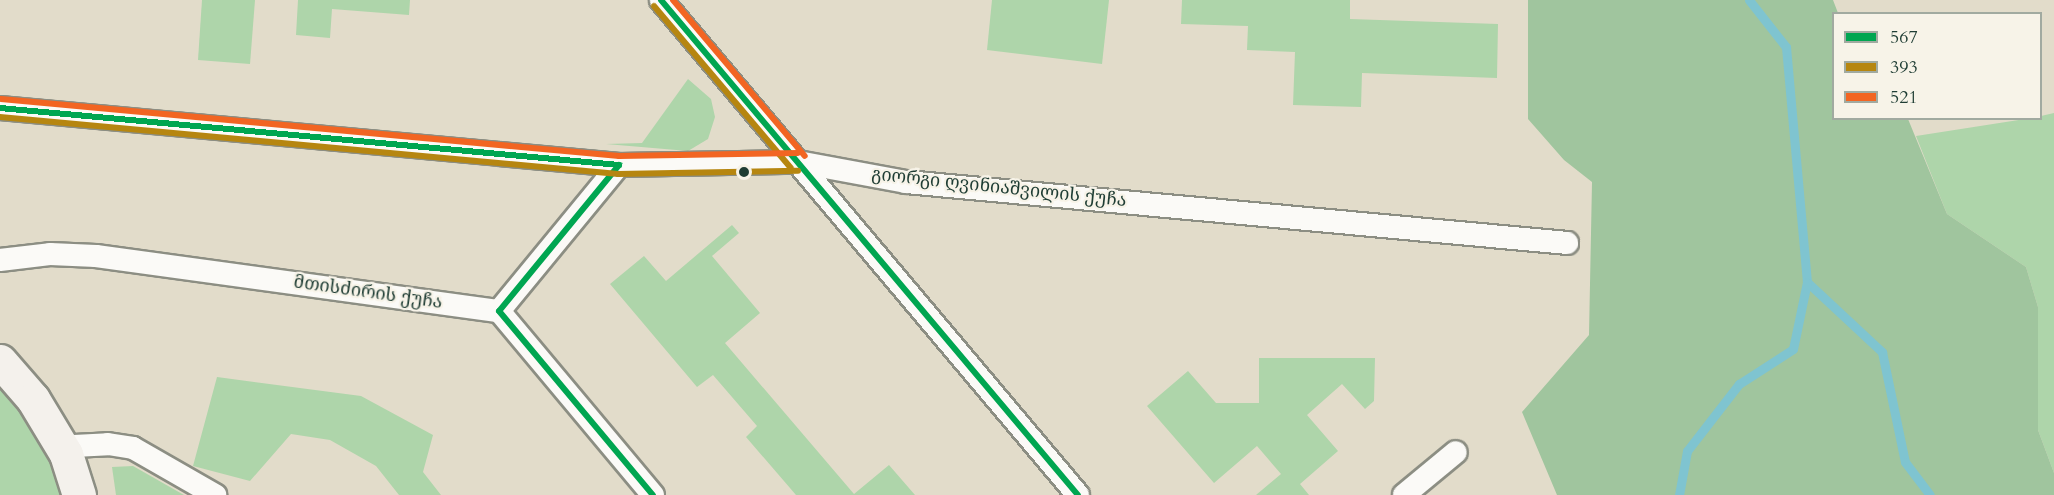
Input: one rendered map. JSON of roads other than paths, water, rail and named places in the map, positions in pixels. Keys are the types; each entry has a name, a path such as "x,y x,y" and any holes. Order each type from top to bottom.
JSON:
{"street":[{"path":"661,0 1078,495"},
{"name":"გიორგი ღვინიაშვილის ქუჩა","path":"0,108 620,165 798,162 906,182 1567,243"},
{"path":"620,165 499,311 653,495"},
{"name":"მთისძირის ქუჩა","path":"0,260 50,254 96,256 499,311"},
{"path":"0,361 33,399 66,454 79,495"},
{"path":"66,454 74,446 108,444 133,448 215,495"},
{"path":"1404,495 1456,452"}],"waterway":[{"path":"1749,0 1786,47 1807,282 1882,352 1905,462 1930,495"},
{"path":"1679,495 1687,451 1739,384 1793,349 1807,282"}]}
